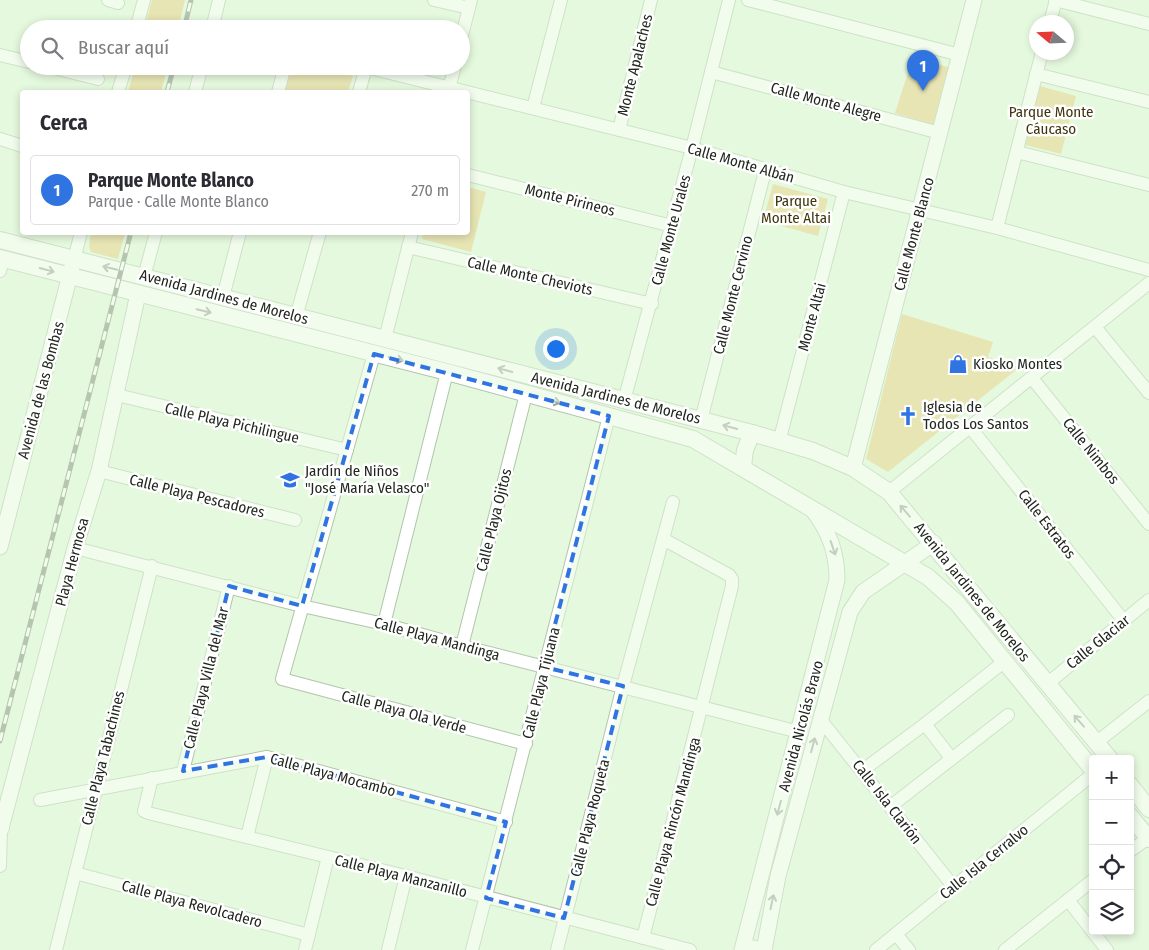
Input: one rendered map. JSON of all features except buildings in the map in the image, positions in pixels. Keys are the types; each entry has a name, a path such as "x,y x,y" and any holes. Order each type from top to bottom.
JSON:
{"main road":[{"name":"Avenida Jardines de Morelos","path":"0,240 752,433 813,451 853,468 889,492 934,543 1047,684 1107,755"},
{"name":"Avenida Jardines de Morelos","path":"1,262 70,276 447,372 693,438 928,577 957,603 1089,765"},
{"path":"336,344 340,327"},
{"path":"743,466 745,450 752,433"},
{"path":"1134,789 1148,805"},
{"path":"1134,821 1148,838"}],"street":[{"path":"138,20 144,0"},
{"path":"214,20 220,0"},
{"path":"434,0 470,4 466,20"},
{"path":"533,108 561,0"},
{"name":"Monte Apalaches","path":"619,130 651,0"},
{"name":"Calle Monte Urales","path":"624,401 652,304 729,0"},
{"path":"748,0 960,54"},
{"name":"Calle Monte Blanco","path":"853,468 974,0"},
{"path":"1052,15 1055,0 1149,24"},
{"path":"0,55 20,60"},
{"path":"997,228 1040,60"},
{"name":"Calle Monte Alegre","path":"711,72 940,133"},
{"path":"1036,74 1149,102"},
{"path":"82,75 98,79"},
{"path":"119,90 123,75"},
{"path":"196,90 200,75"},
{"path":"279,90 283,75"},
{"path":"358,90 362,75"},
{"name":"Calle Monte Albán","path":"394,75 449,90"},
{"path":"449,90 453,75"},
{"name":"Calle Monte Albán","path":"470,94 533,108 692,148 765,171 920,211 997,228 1149,270"},
{"path":"0,140 20,145"},
{"path":"1017,152 1149,186"},
{"name":"Calle Monte Cervino","path":"701,420 765,171"},
{"name":"Monte Pirineos","path":"470,176 672,226"},
{"name":"Monte Altai","path":"779,442 844,192"},
{"name":"Avenida de las Bombas","path":"0,547 81,235"},
{"path":"144,277 155,235"},
{"path":"223,297 239,235"},
{"path":"296,316 319,235"},
{"path":"385,339 411,235"},
{"name":"Calle Monte Cheviots","path":"408,247 652,304"},
{"path":"889,492 1149,283"},
{"name":"Playa Hermosa","path":"0,866 1,828 75,548 99,471 138,294"},
{"path":"1096,327 1149,393"},
{"path":"302,606 374,354"},
{"path":"384,624 447,372"},
{"name":"Calle Nimbos","path":"1032,378 1149,524"},
{"name":"Calle Playa Ojitos","path":"462,646 526,394"},
{"name":"Calle Playa Pichilingue","path":"117,395 347,450"},
{"name":"Calle Playa Tijuana","path":"472,950 609,416"},
{"name":"Calle Estratos","path":"970,427 1124,620"},
{"name":"Calle Playa Pescadores","path":"99,471 295,520"},
{"name":"Calle Playa Roqueta","path":"557,950 623,686 673,502"},
{"name":"Avenida Nicolás Bravo","path":"742,950 837,580 837,558 824,525 810,506"},
{"name":"Calle Playa Rincón Mandinga","path":"643,938 703,707 732,579 664,538"},
{"name":"Avenida Nicolás Bravo","path":"764,950 778,876 850,612 863,592 934,543"},
{"name":"Calle Playa Mandinga","path":"75,548 152,566 302,606 384,624 462,646 799,732"},
{"name":"Calle Playa Tabachines","path":"56,950 152,566"},
{"name":"Calle Playa Villa del Mar","path":"183,771 229,586"},
{"name":"Calle Glaciar","path":"1047,684 1149,600"},
{"name":"Calle Playa Ola Verde","path":"302,606 282,679 526,744"},
{"path":"818,659 835,663"},
{"path":"863,770 926,724 1005,661"},
{"path":"1097,742 1149,701"},
{"path":"891,806 1008,715"},
{"name":"Calle Isla Clarión","path":"820,719 863,770 953,886"},
{"path":"926,724 951,758"},
{"path":"247,837 267,757"},
{"name":"Calle Playa Mocambo","path":"40,800 183,771 267,757 506,822"},
{"name":"Calle Isla Cerralvo","path":"883,948 896,934 953,886 1089,777"},
{"name":"Calle Playa Manzanillo","path":"152,778 144,806 144,811 148,813 406,876 690,950"},
{"path":"1134,848 1148,838"},
{"path":"305,950 328,857"},
{"name":"Calle Playa Revolcadero","path":"75,873 309,935"},
{"path":"388,950 406,876"},
{"path":"1006,950 1089,883"},
{"path":"1068,900 1107,950"},
{"path":"896,934 909,950"},
{"path":"742,950 753,948 764,950"}],"highlighted area":[{"path":"374,354 609,416 544,667 623,686 564,918 486,898 506,822 267,757 183,771 229,586 302,606"}],"green space":[{"path":"152,0 185,0 180,20 146,20"},
{"path":"913,57 951,68 933,125 895,113"},
{"path":"133,75 166,75 162,90 129,90"},
{"path":"290,75 353,76 349,90 286,90"},
{"name":"Parque Monte Cáucaso","path":"1040,86 1076,96 1061,154 1025,145"},
{"name":"Parque Monte Altai","path":"773,184 828,199 818,236 763,221"},
{"path":"470,188 486,192 471,252 422,239 423,235 470,235"},
{"path":"91,235 124,235 118,259 91,252 89,247"},
{"path":"902,314 993,342 988,357 1020,367 888,472 866,459"}],"railway":[{"path":"186,20 191,0"},
{"path":"168,90 172,75"},
{"path":"0,741 130,235"}],"place":[{"name":"Parque Monte Blanco","path":"923,91"},
{"name":"Kiosko Montes","path":"958,364"},
{"name":"Iglesia de Todos Los Santos","path":"908,416"},
{"name":"Jardín de Niños \"José María Velasco\"","path":"290,480"}]}
